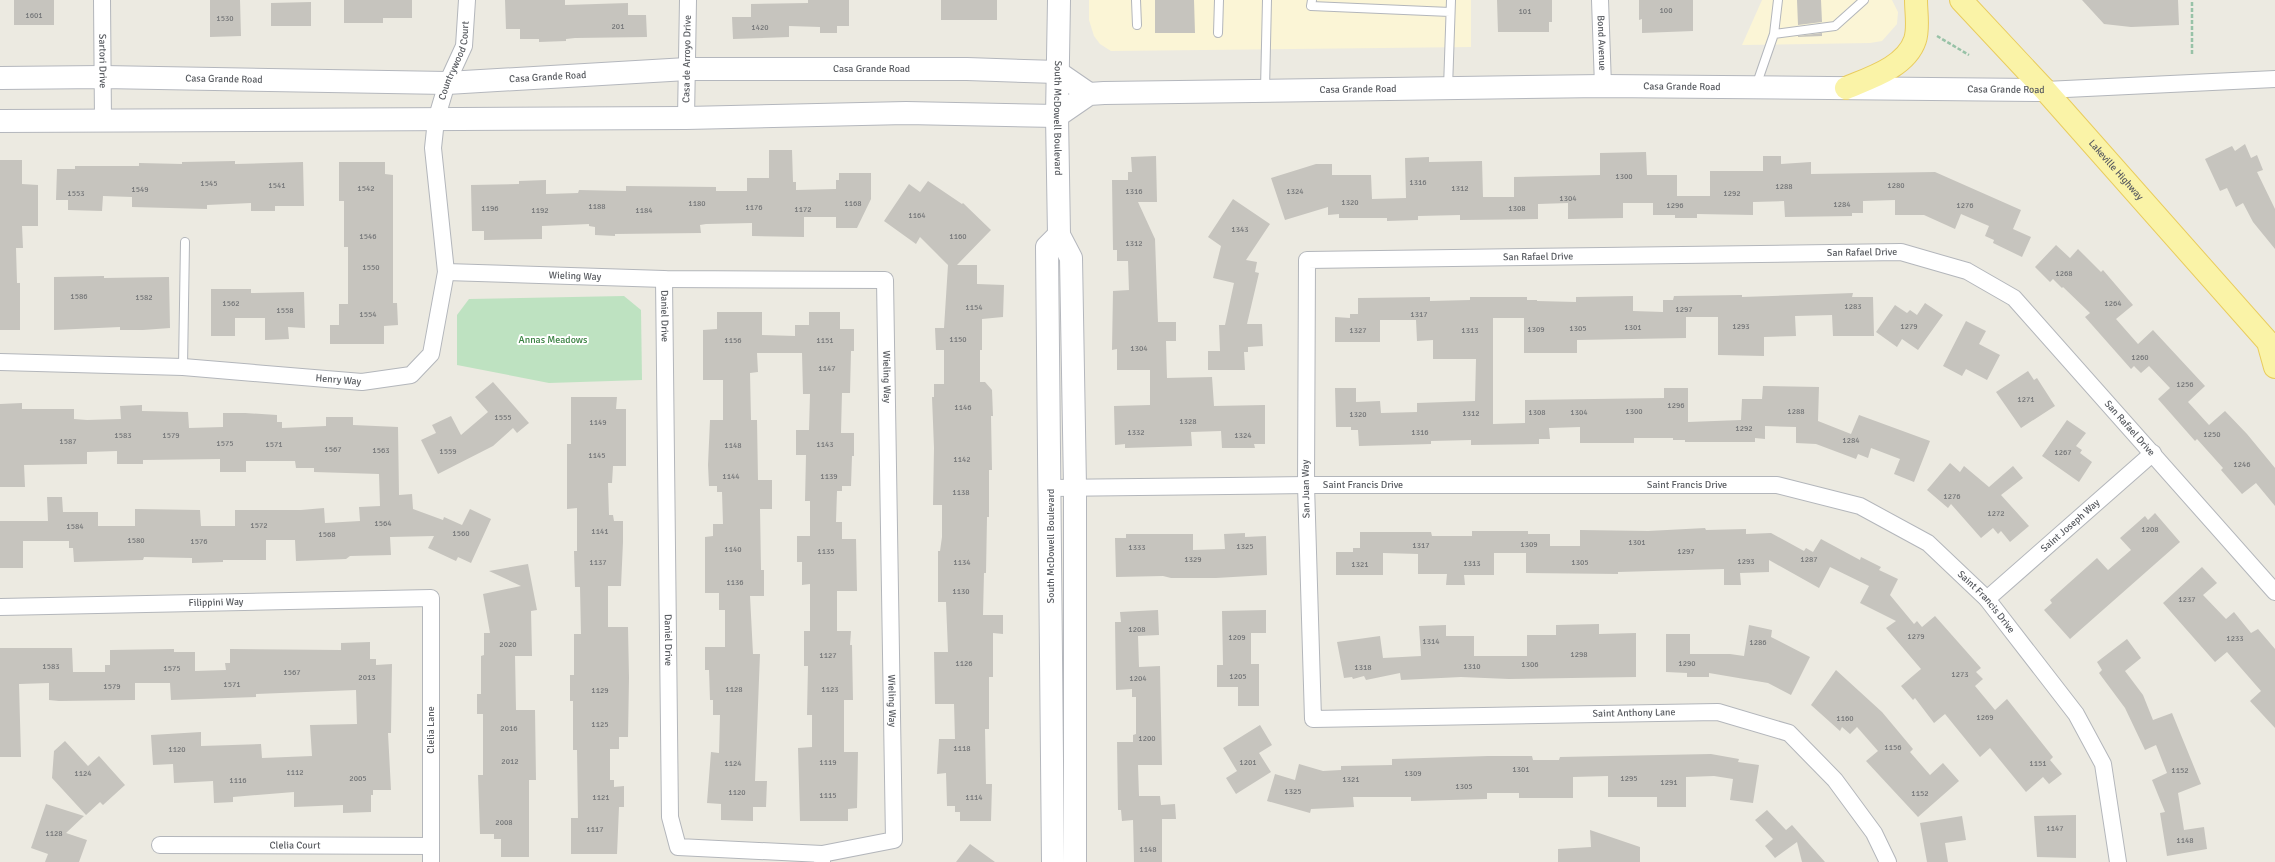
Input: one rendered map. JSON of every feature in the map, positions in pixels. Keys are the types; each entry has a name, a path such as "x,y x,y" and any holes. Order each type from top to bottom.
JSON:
{"main road":[{"name":"South McDowell Boulevard","path":"1059,0 1060,37 1057,72 1059,236 1071,258 1075,487 1075,862"},
{"path":"1846,88 1883,72 1904,57 1915,40 1917,25 1916,0"},
{"name":"Lakeville Highway","path":"1961,0 2045,90 2271,342 2275,367"},
{"name":"Casa Grande Road","path":"0,78 103,77 447,83 687,69 968,69 1057,72"},
{"path":"0,121 686,118 906,113 1057,116 1089,94 1057,72"},
{"name":"Casa Grande Road","path":"1089,94 1603,86 2045,90"},
{"name":"South McDowell Boulevard","path":"1053,862 1047,247 1059,236"}],"street":[{"name":"Sartori Drive","path":"102,0 103,121"},
{"name":"Countrywood Court","path":"436,120 447,83 464,46 467,0"},
{"name":"Casa de Arroyo Drive","path":"686,118 688,0"},
{"name":"Bond Avenue","path":"1600,0 1603,86"},
{"name":"Casa Grande Road","path":"2045,90 2275,79"},
{"name":"Henry Way","path":"0,362 183,367 362,382 411,375 432,354 446,272 433,148 436,120"},
{"name":"San Rafael Drive","path":"1307,260 1901,252 1967,271 2014,298 2275,592"},
{"name":"San Juan Way","path":"1307,260 1306,485 1313,718"},
{"name":"Wieling Way","path":"446,272 664,279 885,280 894,840 822,858"},
{"name":"Daniel Drive","path":"664,279 670,817 678,847 822,858"},
{"name":"Saint Joseph Way","path":"1987,599 2153,453"},
{"name":"Saint Francis Drive","path":"1050,488 1306,485 1777,485 1860,506 1928,543 1987,599 2076,714 2103,764 2118,862"},
{"name":"Filippini Way","path":"0,607 431,598"},
{"name":"Clelia Lane","path":"431,598 431,862"},
{"name":"Saint Anthony Lane","path":"1313,718 1718,712 1789,733 1835,780 1874,833 1888,862"},
{"name":"Clelia Court","path":"160,845 431,846"}],"lane":[{"path":"1136,0 1137,25"},
{"path":"1218,33 1219,0"},
{"path":"1265,91 1267,0"},
{"path":"1312,0 1311,6 1450,12"},
{"path":"1448,88 1451,0"},
{"path":"1755,88 1774,34 1778,0"},
{"path":"1774,34 1835,26 1864,0"},
{"path":"183,367 185,242"}],"path":[{"path":"2192,0 2192,54"},
{"path":"1932,34 1969,55"}],"shaded area":[{"path":"1089,0 1471,0 1471,47 1111,51 1100,44 1094,36 1089,20"},
{"path":"1762,0 1892,0 1898,12 1897,24 1882,41 1870,43 1742,45"}],"green space":[{"name":"Annas Meadows","path":"624,296 641,310 642,380 549,383 457,365 457,315 469,299"}],"building":[{"path":"14,0 54,0 54,25 14,25"},
{"path":"210,0 240,0 241,36 210,37"},
{"path":"344,0 412,0 412,18 383,18 383,23 344,23"},
{"path":"505,0 565,0 565,5 628,3 628,15 646,15 647,37 575,38 566,39 566,41 539,42 539,39 520,39 520,29 506,29"},
{"path":"808,0 849,0 849,26 837,26 837,33 820,33 820,27 789,26 789,37 733,39 732,17 751,17 751,4 808,3"},
{"path":"941,0 997,0 997,20 941,20"},
{"path":"1155,0 1194,0 1195,33 1155,33"},
{"path":"1497,0 1552,0 1552,22 1549,22 1549,32 1498,32"},
{"path":"1639,0 1693,0 1693,31 1642,33 1642,19 1639,20"},
{"path":"1797,0 1821,0 1822,22 1798,25"},
{"path":"2082,0 2178,0 2179,25 2131,27 2104,24"},
{"path":"311,2 311,26 271,26 271,3"},
{"path":"1822,33 1822,36 1798,37 1798,36"},
{"path":"2245,144 2251,158 2257,155 2263,170 2257,172 2275,209 2275,249 2253,222 2243,203 2236,207 2227,188 2220,191 2205,159 2232,146 2235,151"},
{"path":"769,150 792,150 793,182 796,182 796,190 836,189 836,180 839,180 839,173 871,173 871,199 857,228 836,228 836,217 804,217 804,237 752,236 752,223 700,225 701,233 615,234 615,236 595,235 595,227 589,226 589,224 542,226 542,239 484,240 484,231 472,231 471,185 519,184 519,181 546,180 546,194 578,193 579,190 626,191 626,186 716,187 716,191 747,191 747,178 769,178"},
{"path":"1646,152 1647,175 1677,175 1677,196 1710,196 1710,171 1763,171 1763,156 1781,156 1781,164 1811,162 1811,174 1935,172 2021,210 2013,229 2031,237 2022,257 1993,243 1994,240 1985,236 1989,226 1961,214 1955,229 1924,215 1895,215 1895,200 1863,201 1863,213 1852,213 1852,216 1785,217 1784,201 1753,202 1753,215 1697,214 1697,218 1675,218 1675,215 1653,215 1653,203 1623,203 1623,218 1568,219 1568,203 1538,204 1538,219 1460,220 1460,215 1418,216 1418,220 1387,221 1387,218 1339,218 1339,214 1328,215 1328,207 1285,220 1271,178 1316,164 1332,164 1332,175 1371,175 1372,199 1406,198 1405,158 1429,157 1429,162 1482,161 1483,197 1514,197 1514,177 1600,175 1600,153"},
{"path":"1156,156 1157,202 1138,202 1155,239 1158,322 1176,322 1176,341 1166,341 1167,378 1212,377 1214,406 1265,405 1265,444 1254,444 1255,448 1222,448 1221,431 1191,432 1192,446 1125,448 1125,444 1115,445 1114,406 1150,405 1150,370 1117,370 1117,349 1112,350 1113,291 1129,290 1128,261 1117,261 1117,250 1113,250 1112,180 1128,180 1128,172 1132,172 1131,157"},
{"path":"0,160 22,160 22,184 38,185 38,226 22,226 23,248 16,248 17,283 20,283 20,330 0,330"},
{"path":"235,161 235,164 303,162 304,206 275,206 275,211 251,211 251,203 207,205 207,209 132,207 132,197 103,196 102,211 68,210 68,200 56,200 57,169 75,169 75,166 139,166 139,163 182,164 182,162"},
{"path":"339,162 385,162 385,174 393,175 393,303 397,303 398,325 384,326 384,344 330,344 330,325 339,325 339,304 348,304 348,247 344,247 344,201 339,201"},
{"path":"928,181 962,204 963,203 991,230 957,265 977,265 977,284 1004,285 1003,317 982,319 982,350 980,350 980,382 985,382 992,390 993,416 991,416 992,470 989,470 989,517 987,517 986,573 984,573 983,615 1003,615 1003,634 993,633 993,677 989,677 989,729 985,729 986,784 992,784 991,821 960,821 960,812 955,812 955,806 947,806 946,773 937,774 939,739 955,739 954,704 935,704 934,652 948,652 946,602 938,602 938,551 940,551 942,537 942,505 933,505 934,448 932,397 934,397 934,384 944,384 944,350 936,350 935,328 944,328 948,265 920,237 916,244 884,221 909,184 920,192"},
{"path":"1233,199 1270,224 1246,260 1257,262 1255,272 1259,273 1247,324 1262,324 1263,346 1248,347 1248,352 1244,352 1245,370 1208,370 1208,351 1220,351 1219,325 1225,325 1234,283 1213,278 1221,246 1208,237"},
{"path":"2056,245 2070,258 2078,249 2101,272 2103,270 2133,305 2116,319 2138,344 2153,330 2205,386 2188,402 2209,425 2225,411 2247,434 2275,468 2275,506 2256,483 2242,494 2221,470 2223,468 2197,439 2195,441 2158,399 2170,388 2149,366 2141,373 2134,366 2131,369 2085,317 2090,313 2063,287 2062,288 2053,279 2050,282 2035,267"},
{"path":"104,276 104,278 169,277 170,328 120,330 120,327 54,330 54,277"},
{"path":"211,289 251,289 251,293 304,292 305,328 288,327 289,339 265,340 265,318 235,318 235,336 211,336"},
{"path":"1853,293 1852,297 1873,297 1874,336 1833,336 1832,315 1795,316 1796,336 1764,337 1764,356 1718,355 1718,317 1686,317 1686,338 1577,340 1577,353 1524,353 1524,318 1493,318 1493,424 1525,423 1525,400 1664,398 1664,388 1688,388 1688,422 1741,420 1742,399 1762,399 1763,386 1819,387 1818,421 1851,434 1859,415 1930,441 1914,482 1894,474 1900,459 1871,448 1868,458 1858,454 1856,459 1816,444 1796,443 1796,427 1765,426 1765,439 1755,438 1755,442 1685,442 1685,440 1673,440 1673,438 1634,438 1634,443 1580,443 1580,427 1549,428 1550,439 1539,439 1539,444 1471,445 1471,440 1431,441 1431,444 1359,446 1358,430 1351,430 1351,427 1336,427 1335,388 1356,388 1356,402 1380,401 1381,413 1417,412 1417,403 1475,401 1476,359 1433,359 1433,340 1417,341 1416,320 1380,320 1380,342 1335,342 1335,317 1350,318 1350,314 1358,314 1358,298 1430,297 1430,301 1470,300 1470,297 1527,297 1527,300 1576,302 1576,297 1633,296 1633,311 1663,312 1663,300 1673,300 1674,296 1742,295 1742,297"},
{"path":"1925,303 1943,315 1918,350 1902,339 1897,347 1876,332 1895,305 1907,313 1910,310 1917,315"},
{"path":"717,312 762,312 762,335 795,336 795,325 809,325 809,312 840,312 840,329 854,329 854,351 851,351 850,393 842,393 841,433 854,433 854,456 852,456 851,486 842,486 842,491 837,491 836,522 842,522 842,539 856,539 857,591 837,591 837,631 851,631 850,645 852,645 853,700 844,700 844,752 858,752 857,808 848,809 848,821 800,821 798,748 812,747 812,715 807,715 808,666 804,666 804,631 810,631 810,584 802,585 802,562 797,562 797,536 810,536 810,501 805,501 806,455 796,455 796,430 809,430 810,394 803,394 802,353 757,353 758,372 750,373 751,420 757,420 758,480 772,480 772,509 760,509 761,570 764,570 764,596 750,596 753,654 760,654 755,781 767,781 766,807 753,807 753,821 721,820 721,804 707,803 711,752 719,753 720,715 713,715 713,700 710,700 709,670 705,670 705,647 725,647 725,610 719,610 719,593 705,593 705,537 713,536 713,524 723,524 722,492 717,492 717,486 709,486 708,465 710,420 723,420 723,380 703,380 703,330 717,329"},
{"path":"1966,321 1986,331 1979,344 2000,355 1987,380 1966,369 1962,376 1943,366"},
{"path":"2028,371 2034,380 2037,378 2055,406 2021,428 1996,392"},
{"path":"493,382 529,423 517,433 513,428 493,446 438,474 421,440 436,433 432,425 451,416 461,435 488,412 475,397"},
{"path":"571,397 617,397 616,409 626,409 626,466 613,466 612,483 608,483 609,515 613,515 614,521 623,521 623,542 621,586 608,586 608,627 628,627 628,737 619,737 619,749 610,749 610,780 614,780 614,787 624,786 624,807 619,807 617,854 571,854 571,818 578,818 577,750 573,750 573,701 570,701 570,675 574,675 574,634 581,634 580,587 575,587 574,551 577,551 577,508 567,509 567,444 571,444"},
{"path":"22,403 22,409 74,409 74,419 87,420 121,419 120,406 142,405 142,411 188,412 189,428 223,427 223,413 277,415 277,422 282,422 282,428 326,426 326,417 353,417 353,425 398,427 399,495 412,494 413,509 443,520 444,517 462,525 470,509 491,519 471,563 458,557 456,561 428,548 434,536 390,537 391,555 350,556 346,559 296,561 295,540 266,540 266,560 223,560 223,562 192,563 192,558 144,557 143,560 74,562 73,548 69,548 69,541 23,541 23,568 0,568 0,521 48,521 47,497 62,497 63,512 98,512 98,526 135,526 135,509 200,510 201,526 235,526 235,510 301,510 324,508 325,523 360,521 359,507 380,506 379,474 314,472 314,468 296,468 295,461 246,461 246,472 220,472 220,459 143,460 143,464 117,464 117,451 87,452 87,464 24,465 25,487 0,487 0,404"},
{"path":"2067,420 2086,433 2076,446 2082,450 2080,453 2092,462 2079,482 2042,456"},
{"path":"1950,463 1960,472 1964,466 1989,487 2013,466 2023,478 2001,495 2029,526 2010,542 2001,531 1998,534 1993,528 1981,538 1951,504 1948,508 1927,490"},
{"path":"2155,513 2180,542 2070,639 2044,610 2052,603 2050,600 2097,558 2108,570 2131,550 2120,538 2145,516 2148,520"},
{"path":"1705,528 1706,530 1746,529 1746,534 1771,533 1804,551 1806,548 1813,552 1821,539 1860,560 1861,557 1881,567 1879,570 1898,579 1890,595 1914,624 1917,621 1922,627 1935,616 1981,668 1976,672 1983,679 1975,686 1995,710 2007,699 2053,757 2050,760 2062,774 2049,784 2043,777 2026,792 1990,748 1980,757 1945,714 1934,723 1915,698 1913,700 1901,686 1921,669 1886,628 1896,621 1860,603 1869,586 1830,567 1819,588 1769,560 1769,572 1740,573 1741,585 1724,585 1724,569 1618,572 1618,574 1526,573 1526,553 1494,553 1494,575 1464,575 1465,585 1446,585 1447,574 1418,574 1418,554 1383,553 1383,575 1336,575 1336,552 1353,552 1353,548 1360,548 1360,532 1431,532 1432,536 1472,536 1472,531 1528,531 1528,534 1550,534 1550,546 1580,546 1580,530 1648,531"},
{"path":"1245,533 1245,537 1266,536 1267,575 1216,578 1171,578 1163,576 1116,577 1115,538 1126,538 1126,534 1193,534 1193,550 1225,549 1224,534"},
{"path":"528,564 537,610 531,611 532,656 515,656 516,710 535,710 536,780 529,780 529,857 501,857 501,839 494,839 494,834 480,834 478,775 483,775 483,714 477,714 477,694 481,694 481,656 484,655 484,633 490,633 483,594 521,586 489,571"},
{"path":"2202,567 2217,583 2203,595 2226,619 2234,612 2251,633 2258,629 2275,649 2275,728 2250,701 2261,691 2227,652 2215,662 2163,603"},
{"path":"1158,610 1159,635 1138,636 1139,667 1160,666 1162,765 1138,765 1139,796 1160,796 1161,805 1175,804 1176,819 1162,819 1162,862 1134,862 1133,820 1122,821 1121,810 1118,810 1117,742 1133,742 1133,735 1136,734 1136,697 1132,697 1132,689 1116,690 1115,622 1121,622 1120,612"},
{"path":"1266,610 1266,633 1251,633 1251,664 1259,664 1259,706 1238,706 1238,687 1217,687 1217,665 1223,665 1222,611"},
{"path":"1599,624 1599,634 1636,633 1636,677 1509,679 1461,677 1401,680 1400,673 1366,680 1364,676 1353,679 1352,677 1344,678 1337,642 1380,636 1383,658 1421,656 1419,626 1446,625 1446,636 1474,636 1474,656 1527,656 1527,635 1556,635 1556,625"},
{"path":"1749,625 1772,630 1771,637 1810,657 1791,695 1768,683 1709,673 1709,677 1687,677 1687,673 1666,672 1666,634 1690,634 1690,654 1730,654 1744,656"},
{"path":"2127,639 2141,658 2125,671 2143,695 2153,720 2172,713 2201,784 2178,793 2184,830 2204,827 2207,849 2167,856 2160,813 2165,812 2152,780 2167,773 2156,745 2145,750 2125,708 2099,673 2102,670 2097,662"},
{"path":"370,642 370,659 376,659 376,665 392,664 391,733 388,733 391,790 373,790 373,795 371,795 371,812 343,813 343,805 294,807 294,792 233,797 233,802 214,803 213,781 174,783 173,764 153,765 151,735 201,732 201,746 261,744 262,758 312,756 310,725 357,724 356,690 256,694 256,697 171,700 170,683 135,683 135,700 59,701 49,700 49,683 19,684 21,757 0,757 0,648 72,648 73,672 105,672 105,665 110,665 110,650 174,649 174,652 195,652 195,671 226,670 225,663 230,663 230,649 341,650 341,643"},
{"path":"1836,670 1882,712 1913,749 1910,752 1930,775 1943,763 1959,781 1918,817 1866,761 1878,751 1857,727 1850,734 1842,727 1840,731 1811,705"},
{"path":"1260,725 1272,745 1259,753 1271,772 1236,794 1226,778 1237,771 1223,748"},
{"path":"65,741 88,766 99,756 125,785 103,805 100,802 86,815 52,778 54,751"},
{"path":"1711,754 1739,759 1738,762 1759,765 1753,803 1730,800 1733,779 1714,776 1686,777 1686,807 1657,807 1657,797 1608,797 1608,776 1573,777 1573,798 1519,798 1519,793 1487,793 1487,799 1411,801 1411,797 1353,797 1354,807 1311,809 1310,813 1267,801 1275,774 1295,780 1299,764 1323,771 1341,770 1341,766 1392,765 1392,759 1532,756 1533,760 1559,760 1560,757"},
{"path":"46,804 84,816 66,833 87,840 79,862 45,862 48,854 31,848"},
{"path":"1767,810 1786,830 1792,825 1825,862 1802,862 1797,842 1775,858 1765,846 1773,839 1755,820"},
{"path":"2076,815 2076,858 2037,857 2034,816"},
{"path":"1962,816 1966,840 1945,843 1948,862 1927,862 1920,823"},
{"path":"1590,830 1640,847 1640,862 1558,862 1558,849 1591,847"},
{"path":"970,844 995,862 956,862"}]}
